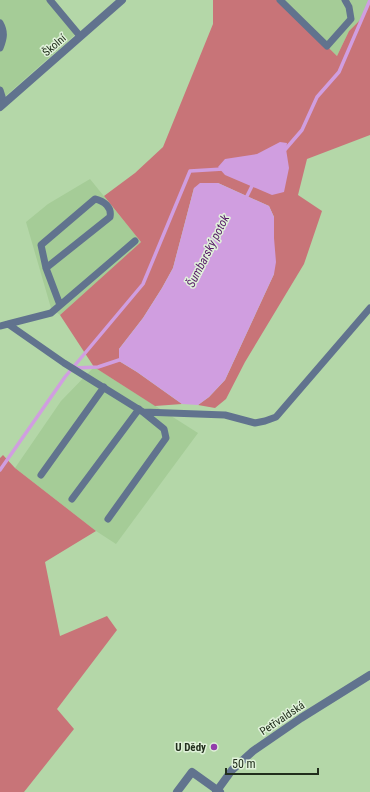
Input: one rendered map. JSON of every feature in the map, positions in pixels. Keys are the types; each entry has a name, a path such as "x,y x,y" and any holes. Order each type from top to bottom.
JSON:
{"street":[{"name":"Školní","path":"2,105 122,0"},
{"name":"Petřvaldská","path":"218,791 232,770 253,751 301,718 370,675"},
{"path":"177,792 192,772 218,791"}],"lane":[{"path":"50,0 80,36"},
{"path":"280,0 328,46 351,19 349,7 345,0"},
{"path":"0,22 3,28 4,36 0,48"},
{"path":"0,90 2,105"},
{"path":"46,268 110,217 111,212 102,200 95,199 41,245 46,268 60,306"},
{"path":"0,326 51,313 135,241"},
{"path":"141,411 225,415 255,423 265,422 276,417 370,308"},
{"path":"8,324 64,363 141,411 164,429 166,438 108,518"},
{"path":"41,475 104,387"},
{"path":"72,499 141,411"}],"shaded area":[{"path":"0,0 53,0 79,31 0,101"},
{"path":"213,0 280,0 337,56 349,31 361,19 370,0 370,135 307,159 298,195 322,211 304,264 245,362 226,399 215,408 198,405 209,397 225,380 274,274 274,217 269,206 218,183 194,188 173,268 143,318 119,349 119,361 182,404 155,406 94,367 60,315 141,242 104,196 135,173 163,147 213,24"},
{"path":"280,0 370,0 361,19 349,31 337,56"},
{"path":"90,179 141,242 60,315 51,308 26,222 48,204"},
{"path":"94,367 198,433 116,544 96,531 15,468 61,401"},
{"path":"3,455 15,468 96,531 45,562 60,636 107,616 117,630 57,709 74,729 24,792 0,792 0,458"}],"water":[{"path":"280,142 287,143 286,149 289,168 284,192 272,195 225,175 218,167 225,159 257,154"},
{"path":"200,183 218,183 269,206 274,217 276,262 274,274 225,380 209,397 198,405 182,404 119,361 119,349 143,318 173,268 194,188"}],"waterway":[{"path":"283,152 302,130 317,97 339,72 370,0"},
{"path":"0,470 65,377 143,284 190,171 223,169"},
{"name":"Šumbarský potok","path":"245,200 254,182"},
{"name":"Šumbarský potok","path":"74,368 98,367 122,359"}],"place":[{"name":"U Dědy","path":"214,747"}]}
